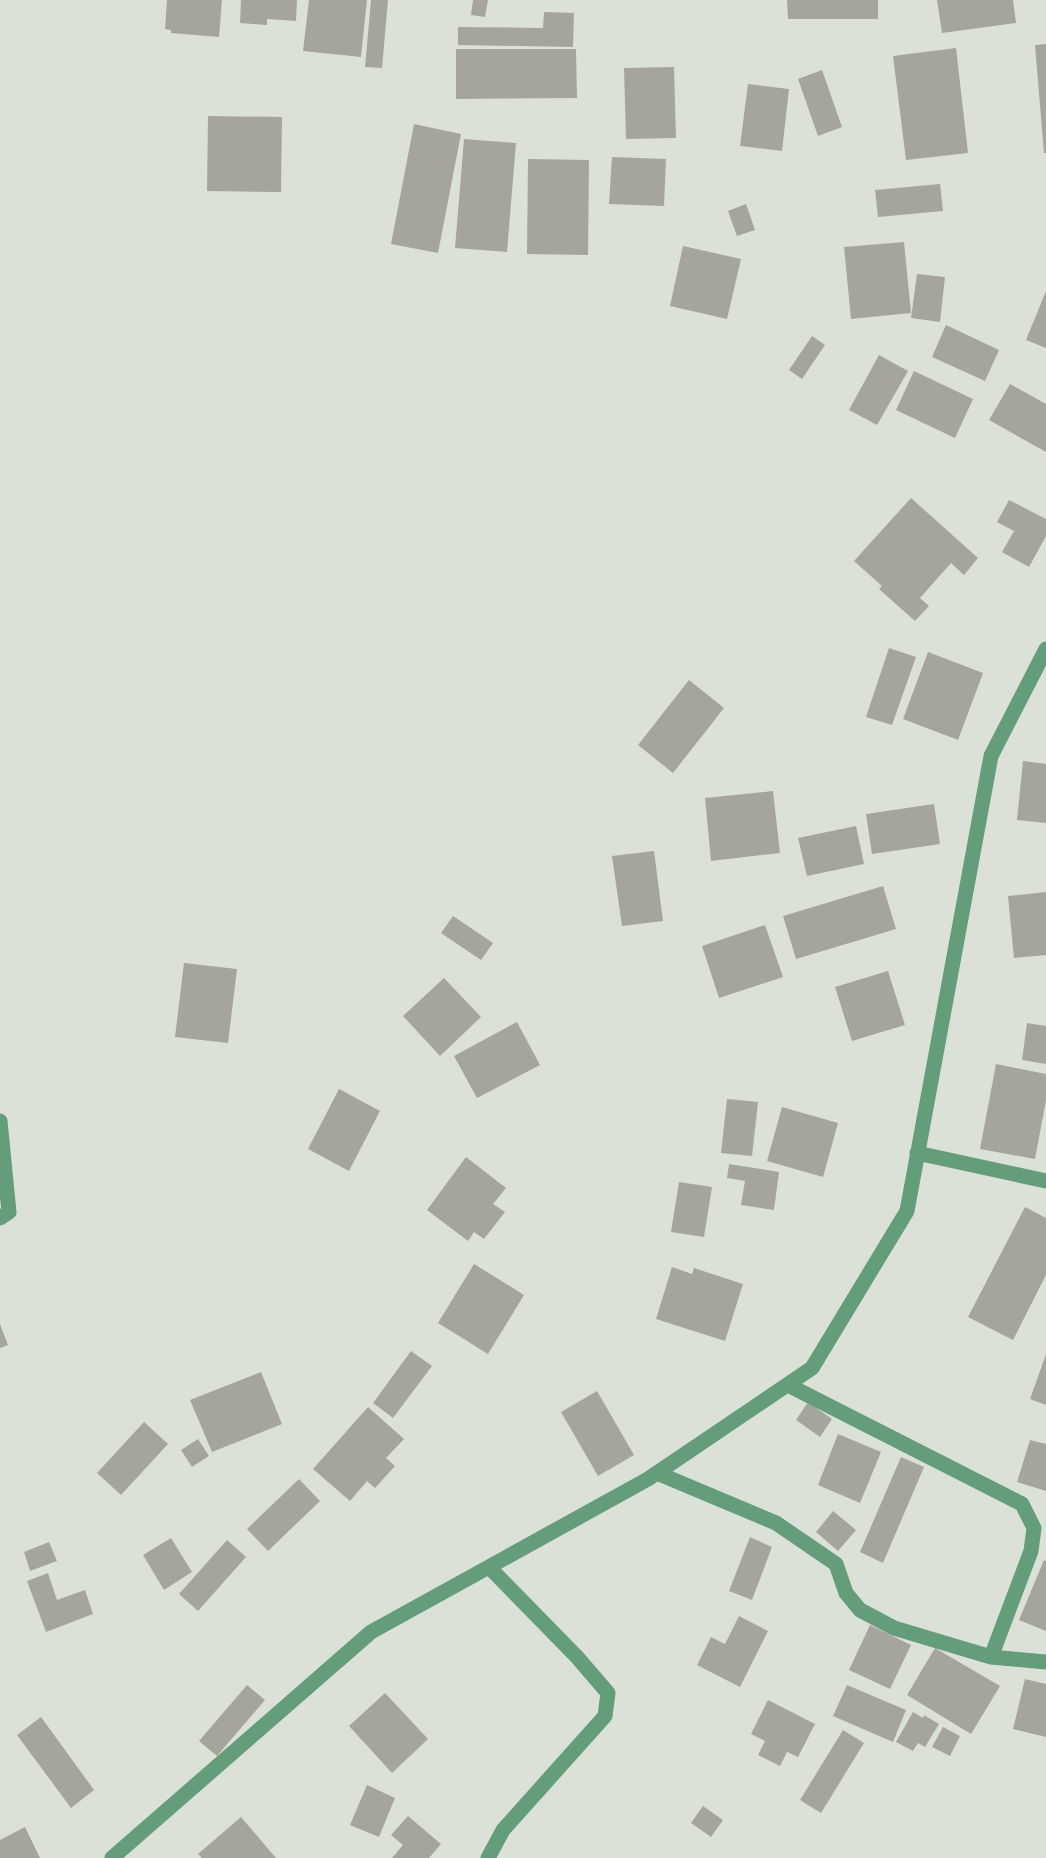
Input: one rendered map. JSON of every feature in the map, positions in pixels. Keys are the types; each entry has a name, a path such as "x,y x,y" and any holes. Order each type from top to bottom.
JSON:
{"street":[{"path":"112,1858 371,1632 657,1473 812,1368 907,1211 991,756 1046,649"},
{"path":"0,1121 9,1212 0,1218"},
{"path":"917,1153 1046,1181"},
{"path":"788,1385 1022,1504 1034,1528 1031,1551 991,1657"},
{"path":"657,1473 776,1523 837,1564 846,1593 860,1610 894,1628 991,1657 1046,1662"},
{"path":"488,1858 503,1830 605,1716 608,1693 577,1657 489,1567"}],"building":[{"path":"167,0 222,0 219,37 171,33 171,30 165,29"},
{"path":"241,0 297,0 296,21 267,19 267,25 240,23"},
{"path":"309,0 367,0 361,57 303,51"},
{"path":"371,0 388,0 382,68 365,67"},
{"path":"473,0 488,0 485,17 471,15"},
{"path":"787,0 878,0 878,19 788,19"},
{"path":"937,0 1013,0 1016,23 942,33"},
{"path":"544,12 574,13 573,47 458,45 458,27 543,28"},
{"path":"1046,44 1046,153 1044,153 1035,45"},
{"path":"956,48 968,153 906,160 893,56"},
{"path":"456,49 576,49 577,98 456,99"},
{"path":"674,67 676,138 626,139 624,68"},
{"path":"822,70 842,127 818,136 798,79"},
{"path":"748,84 789,89 782,151 740,146"},
{"path":"208,116 282,117 281,192 207,191"},
{"path":"414,124 461,134 438,253 391,244"},
{"path":"464,139 516,143 507,252 455,248"},
{"path":"612,157 666,159 664,206 609,204"},
{"path":"528,159 589,160 588,255 527,254"},
{"path":"940,184 943,211 878,217 875,190"},
{"path":"746,204 755,230 737,236 728,211"},
{"path":"904,242 911,313 851,319 844,247"},
{"path":"683,246 741,259 727,319 670,306"},
{"path":"917,274 945,277 940,322 911,318"},
{"path":"1046,291 1046,348 1026,340"},
{"path":"946,325 999,350 985,381 932,357"},
{"path":"812,336 825,345 802,379 789,370"},
{"path":"879,355 908,371 877,425 849,410"},
{"path":"914,371 973,399 955,438 896,410"},
{"path":"1010,384 1046,404 1046,452 989,420"},
{"path":"911,498 978,558 964,575 951,563 920,598 929,606 915,621 879,589 882,586 854,561"},
{"path":"1009,500 1046,519 1046,536 1029,567 1002,552 1014,531 997,522"},
{"path":"889,648 916,657 892,725 866,717"},
{"path":"928,652 983,673 958,740 903,719"},
{"path":"689,680 724,708 673,773 638,745"},
{"path":"1023,761 1046,764 1046,823 1017,820"},
{"path":"773,791 780,853 711,861 705,798"},
{"path":"934,804 940,844 872,854 866,814"},
{"path":"856,826 864,864 807,876 798,838"},
{"path":"654,851 663,921 622,926 612,856"},
{"path":"883,886 896,929 796,959 783,916"},
{"path":"1046,892 1046,955 1014,958 1008,896"},
{"path":"453,916 493,943 481,960 441,933"},
{"path":"765,925 783,977 719,998 702,946"},
{"path":"184,963 237,969 228,1043 175,1037"},
{"path":"888,971 905,1025 852,1041 835,987"},
{"path":"444,978 481,1017 440,1056 403,1016"},
{"path":"517,1022 540,1065 477,1098 454,1056"},
{"path":"1027,1023 1046,1026 1046,1064 1022,1060"},
{"path":"996,1064 1046,1074 1046,1100 1035,1159 980,1149"},
{"path":"339,1089 380,1111 349,1171 308,1149"},
{"path":"727,1099 758,1102 752,1156 721,1153"},
{"path":"782,1107 838,1123 823,1177 767,1161"},
{"path":"466,1157 506,1188 493,1204 505,1212 484,1239 474,1232 468,1241 427,1210"},
{"path":"729,1164 779,1172 774,1210 741,1205 745,1181 727,1178"},
{"path":"679,1182 712,1187 704,1237 671,1232"},
{"path":"1025,1207 1046,1218 1046,1275 1013,1340 968,1317"},
{"path":"474,1264 524,1295 488,1354 438,1323"},
{"path":"672,1267 692,1274 694,1268 743,1284 725,1341 656,1319"},
{"path":"0,1324 8,1345 0,1348"},
{"path":"411,1351 432,1366 393,1418 373,1403"},
{"path":"1046,1354 1046,1405 1030,1399"},
{"path":"261,1372 282,1424 212,1452 190,1400"},
{"path":"597,1391 634,1455 598,1476 561,1412"},
{"path":"808,1402 832,1419 820,1437 796,1420"},
{"path":"368,1407 404,1439 386,1458 395,1466 375,1488 367,1481 350,1501 313,1469"},
{"path":"144,1422 168,1444 121,1495 97,1473"},
{"path":"838,1434 881,1452 860,1503 818,1485"},
{"path":"198,1439 209,1456 192,1467 181,1450"},
{"path":"1030,1440 1046,1444 1046,1491 1017,1482"},
{"path":"901,1457 924,1467 883,1563 860,1552"},
{"path":"299,1479 320,1501 268,1551 247,1529"},
{"path":"833,1511 856,1530 838,1551 816,1532"},
{"path":"750,1537 772,1547 752,1600 729,1591"},
{"path":"171,1538 192,1572 164,1590 143,1555"},
{"path":"227,1540 246,1557 198,1611 179,1594"},
{"path":"49,1542 57,1561 30,1571 24,1552"},
{"path":"1044,1560 1046,1561 1046,1631 1019,1620"},
{"path":"48,1573 57,1600 85,1590 93,1614 46,1632 27,1581"},
{"path":"739,1616 768,1631 740,1687 697,1665 711,1637 725,1644"},
{"path":"870,1625 911,1645 890,1689 849,1670"},
{"path":"935,1648 1000,1686 971,1734 907,1695"},
{"path":"1025,1679 1046,1684 1046,1737 1013,1729"},
{"path":"247,1685 265,1700 217,1756 199,1741"},
{"path":"847,1685 906,1710 893,1742 833,1716"},
{"path":"385,1693 428,1739 392,1773 349,1726"},
{"path":"768,1700 815,1724 798,1757 787,1752 780,1766 758,1755 765,1741 751,1734"},
{"path":"913,1712 923,1718 924,1715 939,1724 925,1747 918,1743 913,1751 896,1742"},
{"path":"41,1717 94,1790 71,1808 17,1735"},
{"path":"943,1727 960,1736 950,1756 932,1747"},
{"path":"843,1730 864,1743 821,1813 800,1800"},
{"path":"367,1785 395,1798 379,1837 350,1825"},
{"path":"703,1806 723,1820 711,1837 691,1823"},
{"path":"408,1816 441,1844 429,1858 392,1858 403,1845 391,1835"},
{"path":"241,1817 276,1858 202,1858 198,1854"},
{"path":"25,1827 40,1858 0,1858 0,1840"}]}
